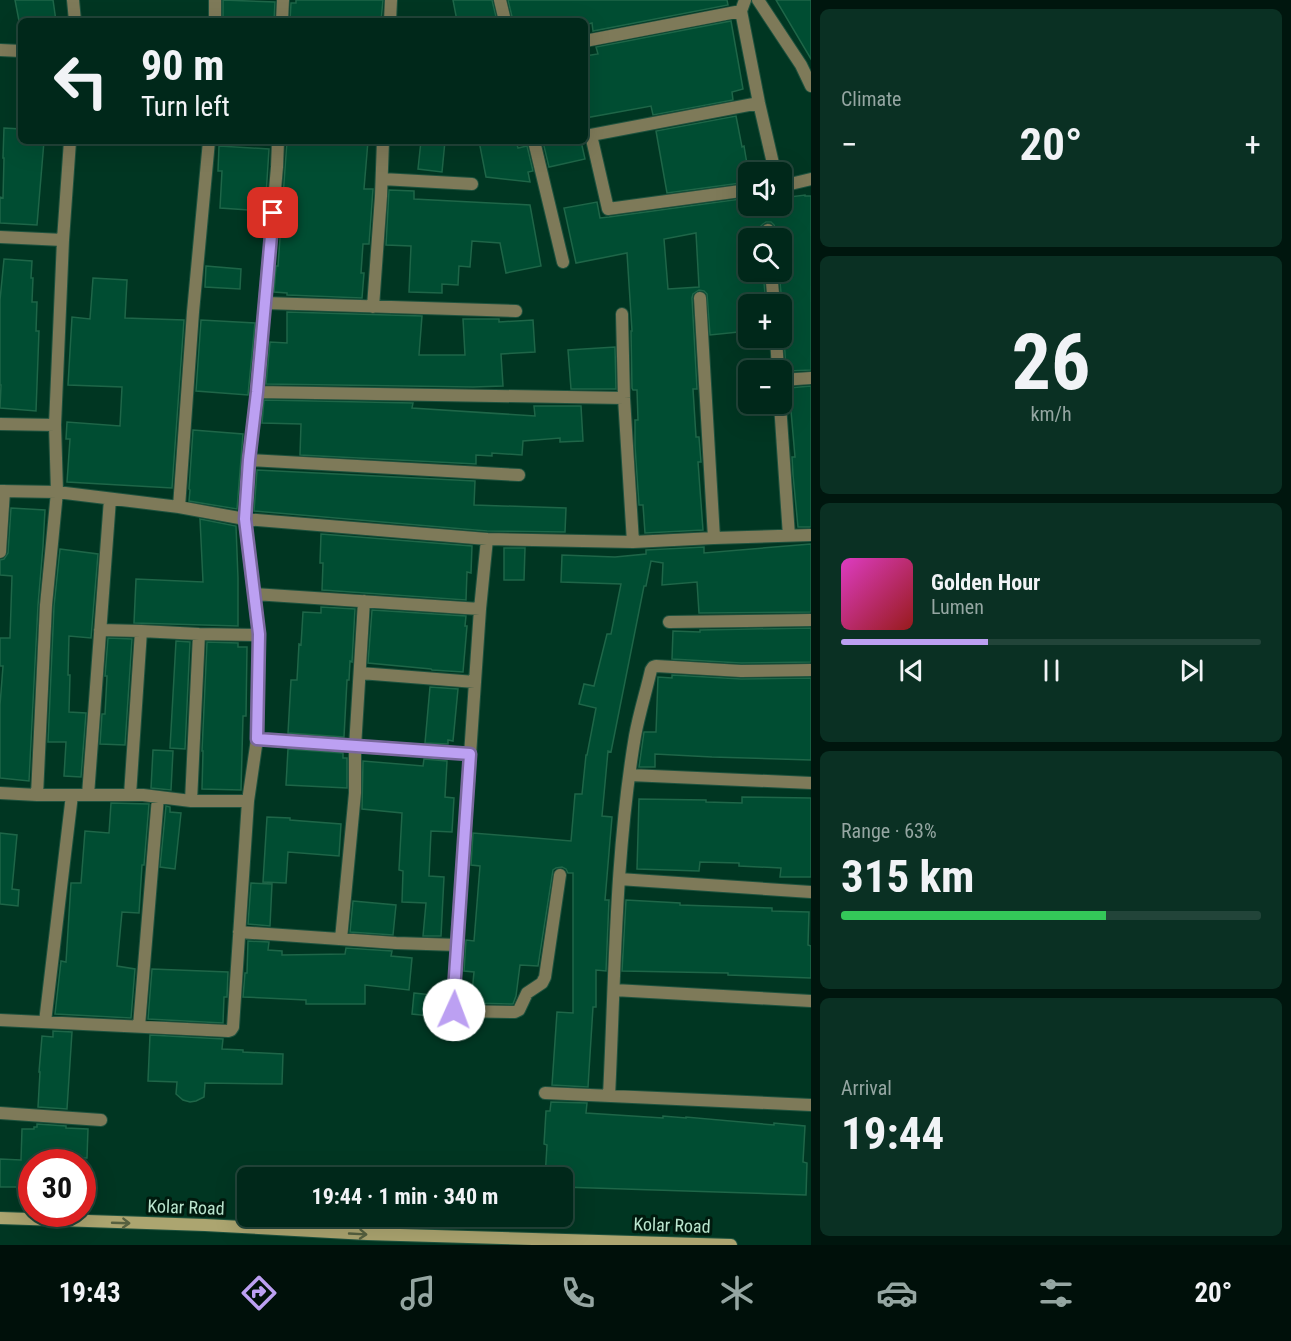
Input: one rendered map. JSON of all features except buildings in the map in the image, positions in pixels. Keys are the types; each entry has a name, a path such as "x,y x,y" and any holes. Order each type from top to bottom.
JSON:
{"main road":[{"name":"Kolar Road","path":"0,1218 205,1225 367,1234 731,1245"}],"street":[{"path":"73,0 75,18"},
{"path":"215,0 215,18"},
{"path":"282,18 283,0"},
{"path":"390,18 391,0"},
{"path":"500,0 504,18"},
{"path":"759,0 806,62 811,86"},
{"path":"588,40 743,6 759,103 773,162"},
{"path":"0,50 18,51"},
{"path":"738,191 608,209 591,135 759,103"},
{"path":"37,795 46,605 57,492 55,425 70,144"},
{"path":"178,507 209,144"},
{"path":"0,1020 231,1030 233,1027 248,801 257,739 259,634 245,519 278,144"},
{"path":"373,308 383,144"},
{"path":"535,144 562,262"},
{"path":"792,184 811,179"},
{"path":"382,180 472,184"},
{"path":"0,237 63,240"},
{"path":"700,298 714,538"},
{"path":"265,303 516,311"},
{"path":"622,314 624,398 633,542"},
{"path":"792,379 811,378"},
{"path":"257,392 624,398"},
{"path":"781,414 789,536"},
{"path":"0,424 55,425"},
{"path":"249,460 519,475"},
{"path":"0,552 2,491 57,492 178,507 245,519 487,539 633,542 811,535"},
{"path":"88,795 110,499"},
{"path":"487,539 480,609 454,1010 515,1012 519,1010 527,993 542,983 545,977 560,874"},
{"path":"254,594 480,609"},
{"path":"341,939 355,793 355,747 364,601"},
{"path":"669,622 811,620"},
{"path":"100,630 259,634"},
{"path":"130,795 141,631"},
{"path":"191,801 199,634"},
{"path":"609,1096 624,814 636,734 653,667 741,671 811,670"},
{"path":"360,673 475,682"},
{"path":"257,739 470,754"},
{"path":"630,775 811,783"},
{"path":"0,793 130,795 191,801 248,801"},
{"path":"45,1022 72,795"},
{"path":"139,1026 158,797"},
{"path":"619,879 811,892"},
{"path":"239,932 457,945"},
{"path":"614,990 811,1001"},
{"path":"545,1093 811,1105"},
{"path":"0,1113 101,1119"}],"route":[{"path":"273,213 245,519 259,634 257,739 470,754 454,1010"}]}
